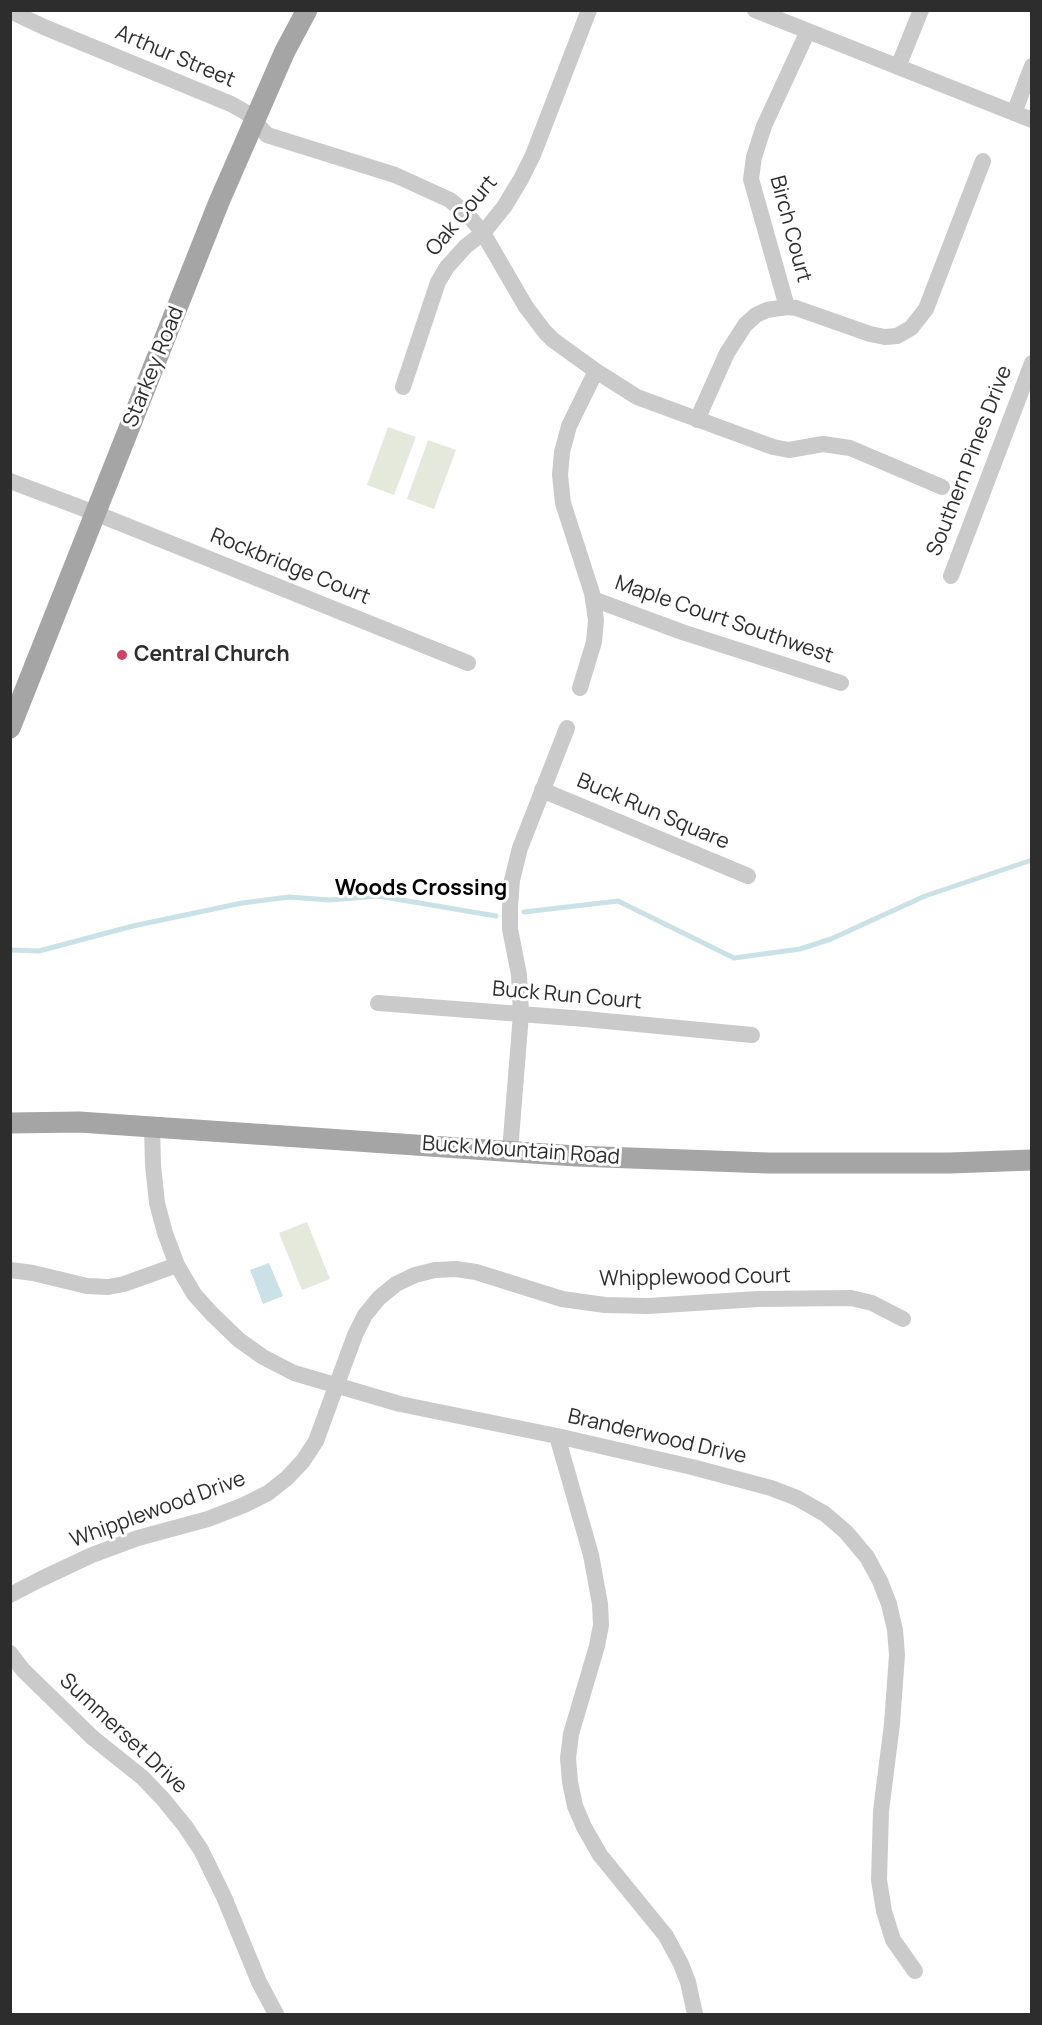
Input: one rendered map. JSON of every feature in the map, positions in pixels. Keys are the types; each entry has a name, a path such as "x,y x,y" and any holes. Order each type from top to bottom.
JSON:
{"main road":[{"name":"Starkey Road","path":"10,728 254,120 285,51 307,10"},
{"name":"Buck Mountain Road","path":"10,1123 79,1122 576,1156 768,1163 950,1163 1032,1160"}],"street":[{"name":"Oak Court","path":"403,387 438,282 459,253 483,233 504,207 533,156 588,10"},
{"path":"755,10 1032,120"},
{"path":"898,67 921,10"},
{"name":"Arthur Street","path":"10,11 231,104 247,113 258,128 267,135 395,175 450,200 468,215 483,233 526,307 545,332 596,371 638,397 773,447 789,450 823,444 840,445 942,487"},
{"name":"Birch Court","path":"787,306 750,179 764,126 808,31"},
{"path":"1014,113 1032,66"},
{"path":"697,420 727,353 745,325 756,315 767,310 787,306 796,308 885,337 897,336 911,328 926,309 983,161"},
{"name":"Southern Pines Drive","path":"951,576 1032,363"},
{"path":"580,688 594,642 596,620 593,599 563,503 560,476 562,452 569,426 596,371"},
{"name":"Rockbridge Court","path":"10,481 468,663"},
{"name":"Maple Court Southwest","path":"593,599 682,632 841,684"},
{"path":"510,1151 521,1014 519,975 510,928 512,880 520,849 567,728"},
{"name":"Buck Run Square","path":"542,790 748,876"},
{"name":"Buck Run Court","path":"378,1003 752,1035"},
{"name":"Branderwood Drive","path":"152,1127 157,1203 177,1265 194,1294 211,1313 239,1340 263,1357 294,1373 400,1404 557,1436 771,1488 797,1498 832,1520 846,1532 867,1557 880,1581 895,1630 897,1656 880,1832 879,1880 892,1940 915,1971"},
{"path":"10,1270 33,1272 87,1286 108,1287 124,1284 177,1265"},
{"name":"Whipplewood Court","path":"337,1386 355,1335 365,1315 379,1298 396,1284 415,1275 435,1270 456,1269 476,1272 562,1299 605,1305 648,1306 758,1299 850,1298 872,1303 903,1319"},
{"name":"Whipplewood Drive","path":"10,1595 92,1555 138,1538 208,1519 268,1493 303,1461 316,1441 337,1386"},
{"path":"557,1436 591,1555 600,1604 601,1625 597,1646 571,1734 569,1770 575,1806 600,1855 666,1936 688,1982 695,2014"},
{"name":"Summerset Drive","path":"10,1653 23,1670 93,1738 143,1778 163,1798 185,1826 201,1850 224,1897 259,1982 276,2014"}],"shaded area":[{"path":"388,427 416,437 394,495 367,485"},
{"path":"428,440 456,450 434,509 407,499"},
{"path":"307,1222 330,1279 302,1290 279,1233"}],"water":[{"path":"269,1263 283,1296 263,1304 250,1270"}],"waterway":[{"path":"524,912 618,901 734,958 800,949 831,939 925,896 1032,860"},
{"path":"10,950 39,951 133,926 242,903 289,897 330,900 378,896 496,916"}],"place":[{"name":"Central Church","path":"122,655"}],"district":[{"name":"Woods Crossing","path":"421,889"}]}
